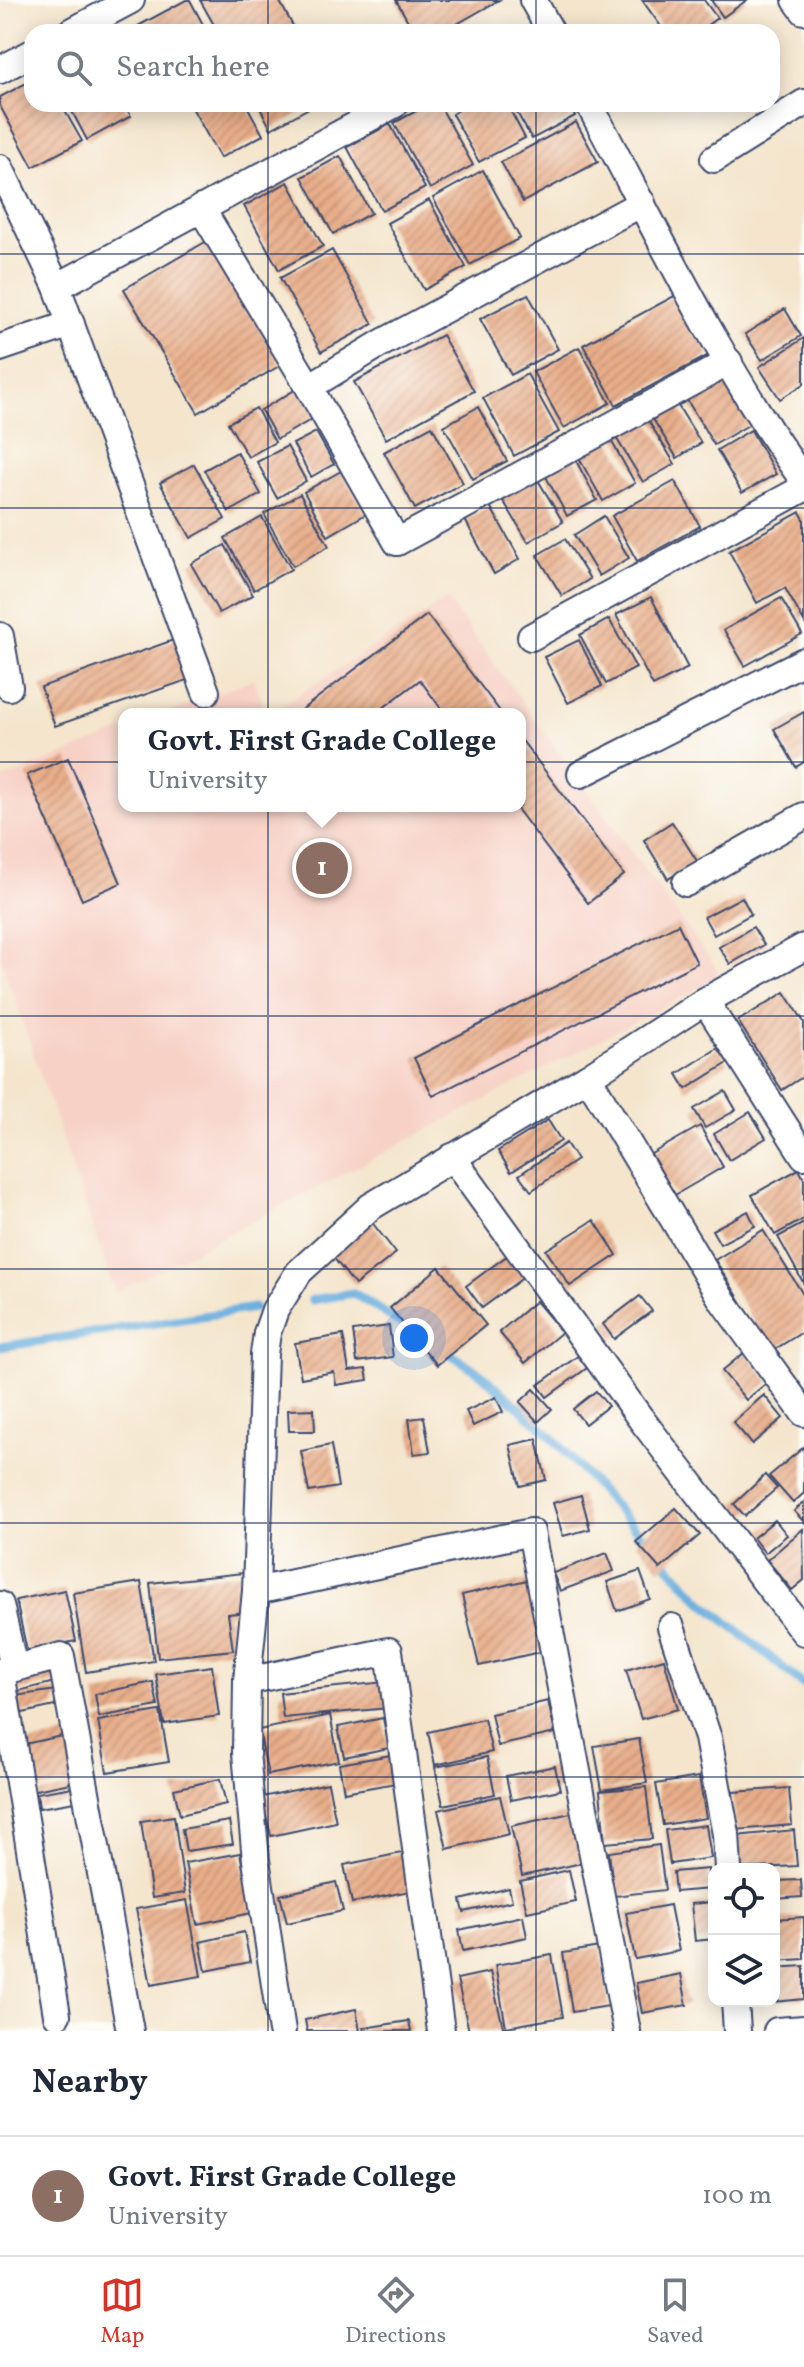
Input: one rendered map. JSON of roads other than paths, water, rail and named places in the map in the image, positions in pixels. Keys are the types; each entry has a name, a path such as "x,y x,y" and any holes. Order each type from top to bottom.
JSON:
{"street":[{"path":"86,24 131,0"},
{"path":"533,0 541,24"},
{"path":"796,0 804,11"},
{"path":"0,70 24,57"},
{"path":"714,159 804,103"},
{"path":"57,287 380,112"},
{"path":"593,112 729,362 775,440 804,481"},
{"path":"0,168 57,287 206,692"},
{"path":"309,387 380,344 642,203"},
{"path":"201,208 309,387 397,542 729,362"},
{"path":"0,348 71,324"},
{"path":"531,637 804,488"},
{"path":"0,636 9,687"},
{"path":"581,774 804,661"},
{"path":"686,883 804,816"},
{"path":"282,2031 249,1808 246,1753 247,1681 256,1591 264,1354 275,1310 299,1272 370,1207 588,1077 705,1001 804,947"},
{"path":"705,1001 804,1156"},
{"path":"588,1077 722,1300 804,1413"},
{"path":"452,1157 641,1419 804,1632"},
{"path":"256,1591 531,1532 627,2031"},
{"path":"0,1605 5,1671 57,2015"},
{"path":"671,1627 708,1738 726,1834 728,1863"},
{"path":"247,1681 389,1651 441,2031"},
{"path":"5,1671 61,1656 130,2031"},
{"path":"735,2007 737,2031"},
{"path":"777,2031 804,2029"}],"waterway":[{"path":"312,1300 353,1293 413,1331"},
{"path":"0,1347 254,1308"},
{"path":"443,1349 480,1373 549,1434 649,1544"},
{"path":"659,1555 700,1600 804,1685"}],"place":[{"name":"Govt. First Grade College","path":"322,868"}]}
